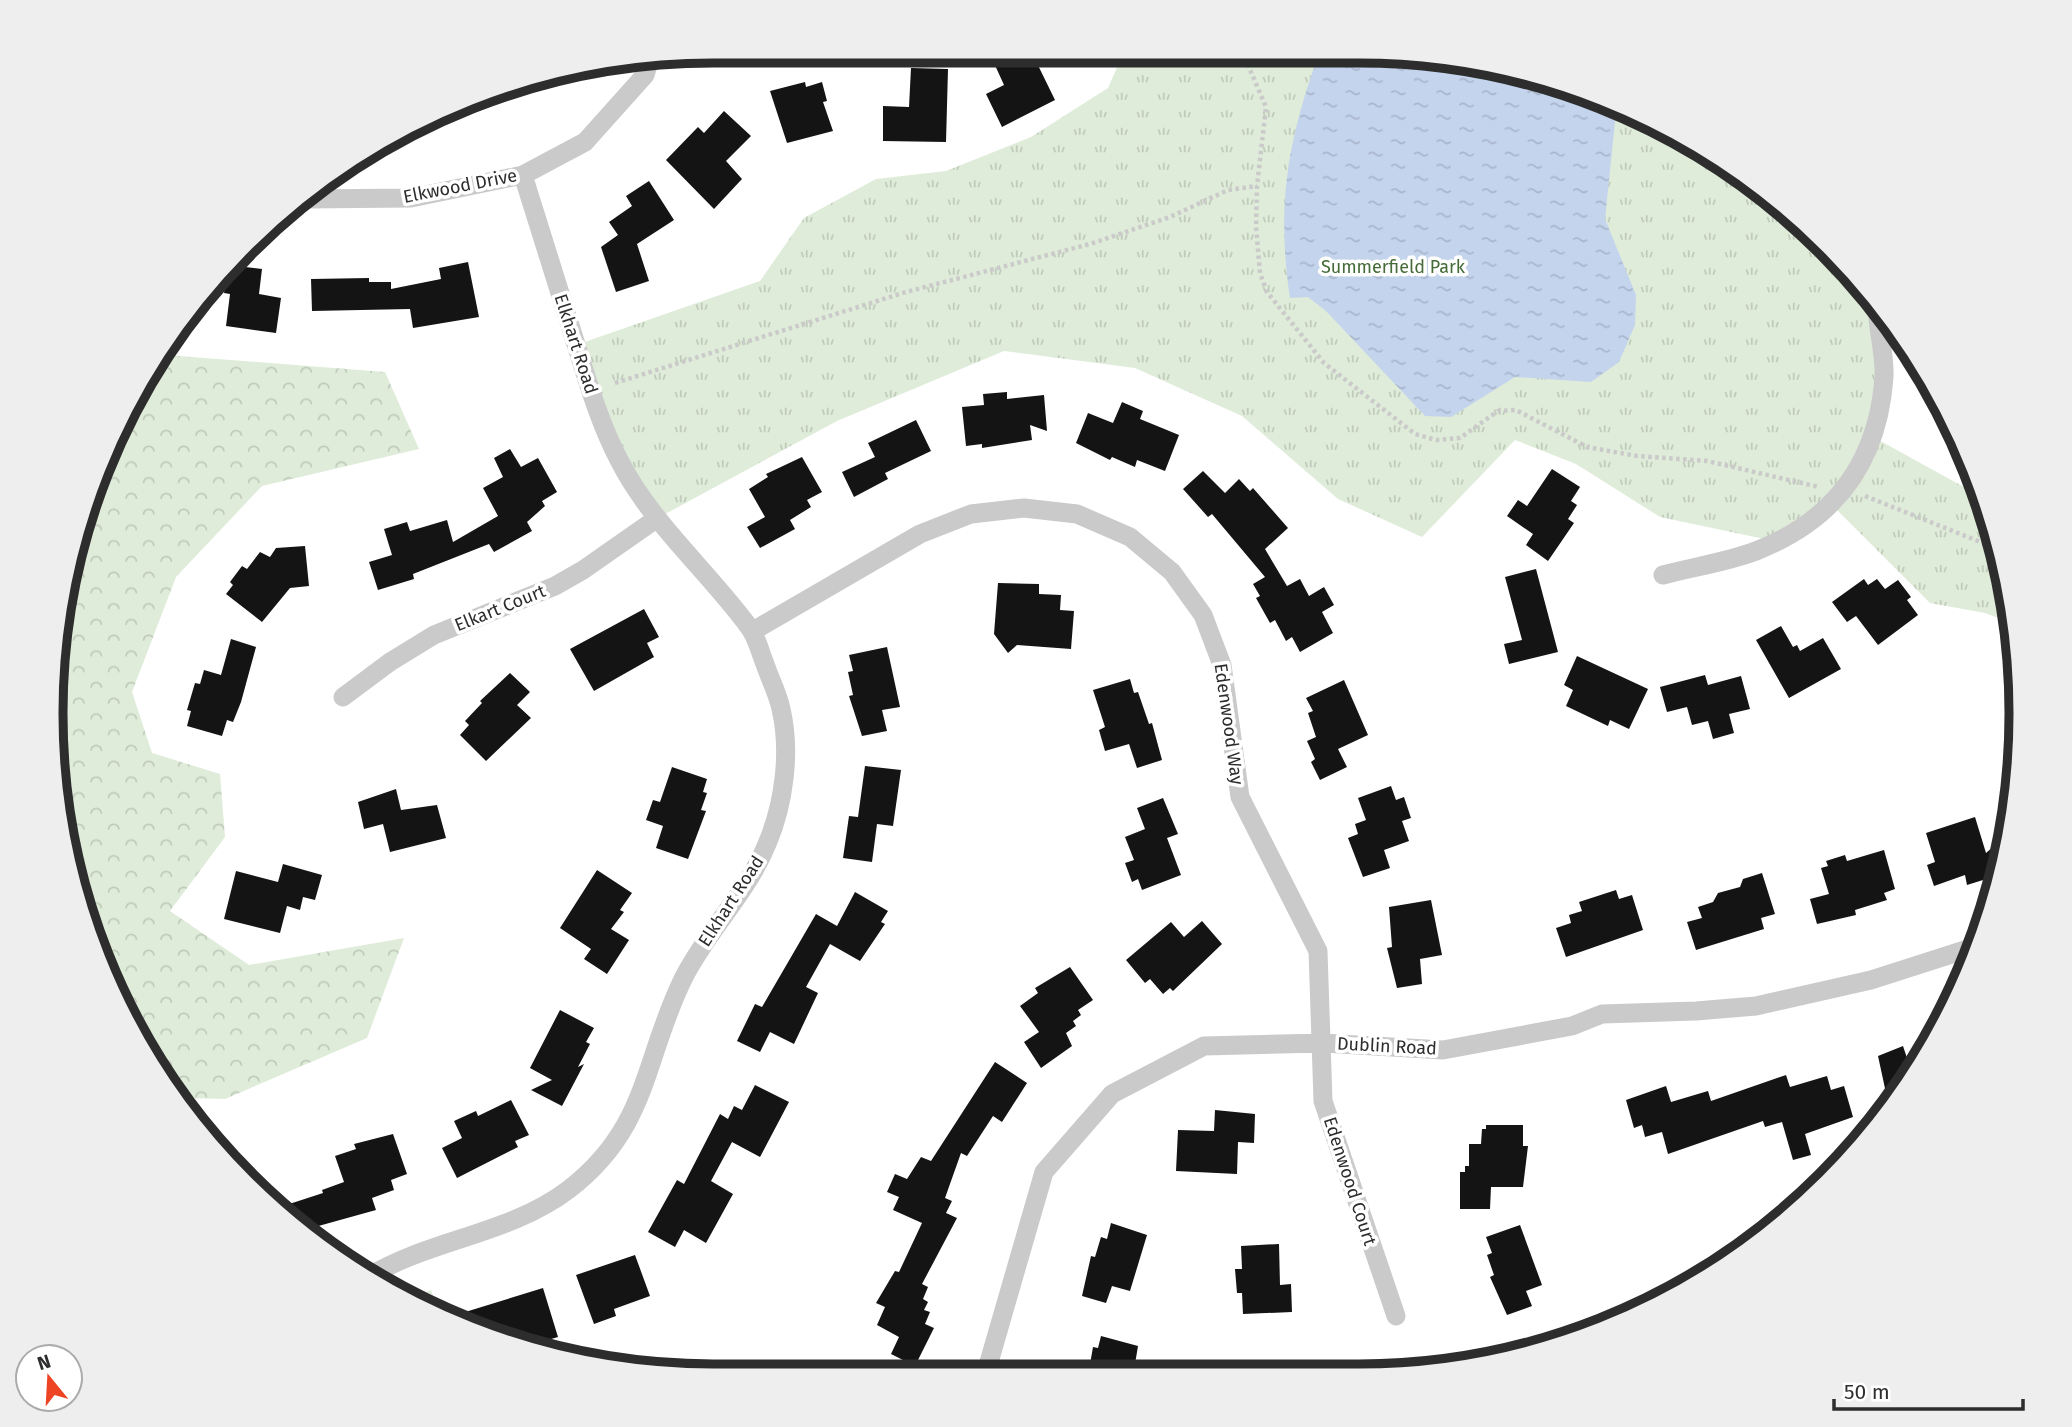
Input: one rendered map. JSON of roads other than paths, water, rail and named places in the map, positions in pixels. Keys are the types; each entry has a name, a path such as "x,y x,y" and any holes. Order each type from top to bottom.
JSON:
{"street":[{"name":"Elkwood Drive","path":"316,199 411,198 523,175 585,142 645,75 648,67"},
{"name":"Elkhart Road","path":"379,1271 428,1248 516,1219 545,1206 594,1166 615,1143 645,1087 683,979 703,942 757,865 777,815 785,762 781,709 753,631 703,569 656,519 619,461 593,400 523,175"},
{"path":"1663,575 1756,551 1807,524 1844,493 1874,438 1884,375 1878,323"},
{"name":"Edenwood Way","path":"753,631 920,534 971,514 1024,508 1077,514 1130,537 1172,572 1203,615 1218,652 1240,797 1318,951 1323,1043"},
{"name":"Elkart Court","path":"343,697 390,662 433,635 555,586 583,570 656,519"},
{"name":"Dublin Road","path":"988,1364 1044,1172 1112,1094 1204,1046 1323,1043 1443,1050 1572,1026 1602,1014 1756,1006 1871,979 1964,950"},
{"name":"Edenwood Court","path":"1323,1043 1323,1101 1396,1317"}],"water":[{"path":"1316,63 1401,64 1485,75 1527,85 1616,117 1605,219 1636,295 1635,325 1619,362 1591,382 1515,377 1451,417 1425,416 1326,311 1308,297 1290,298 1284,232 1285,202 1293,143"}],"park label":[{"name":"Summerfield Park","path":"1393,267"}]}
